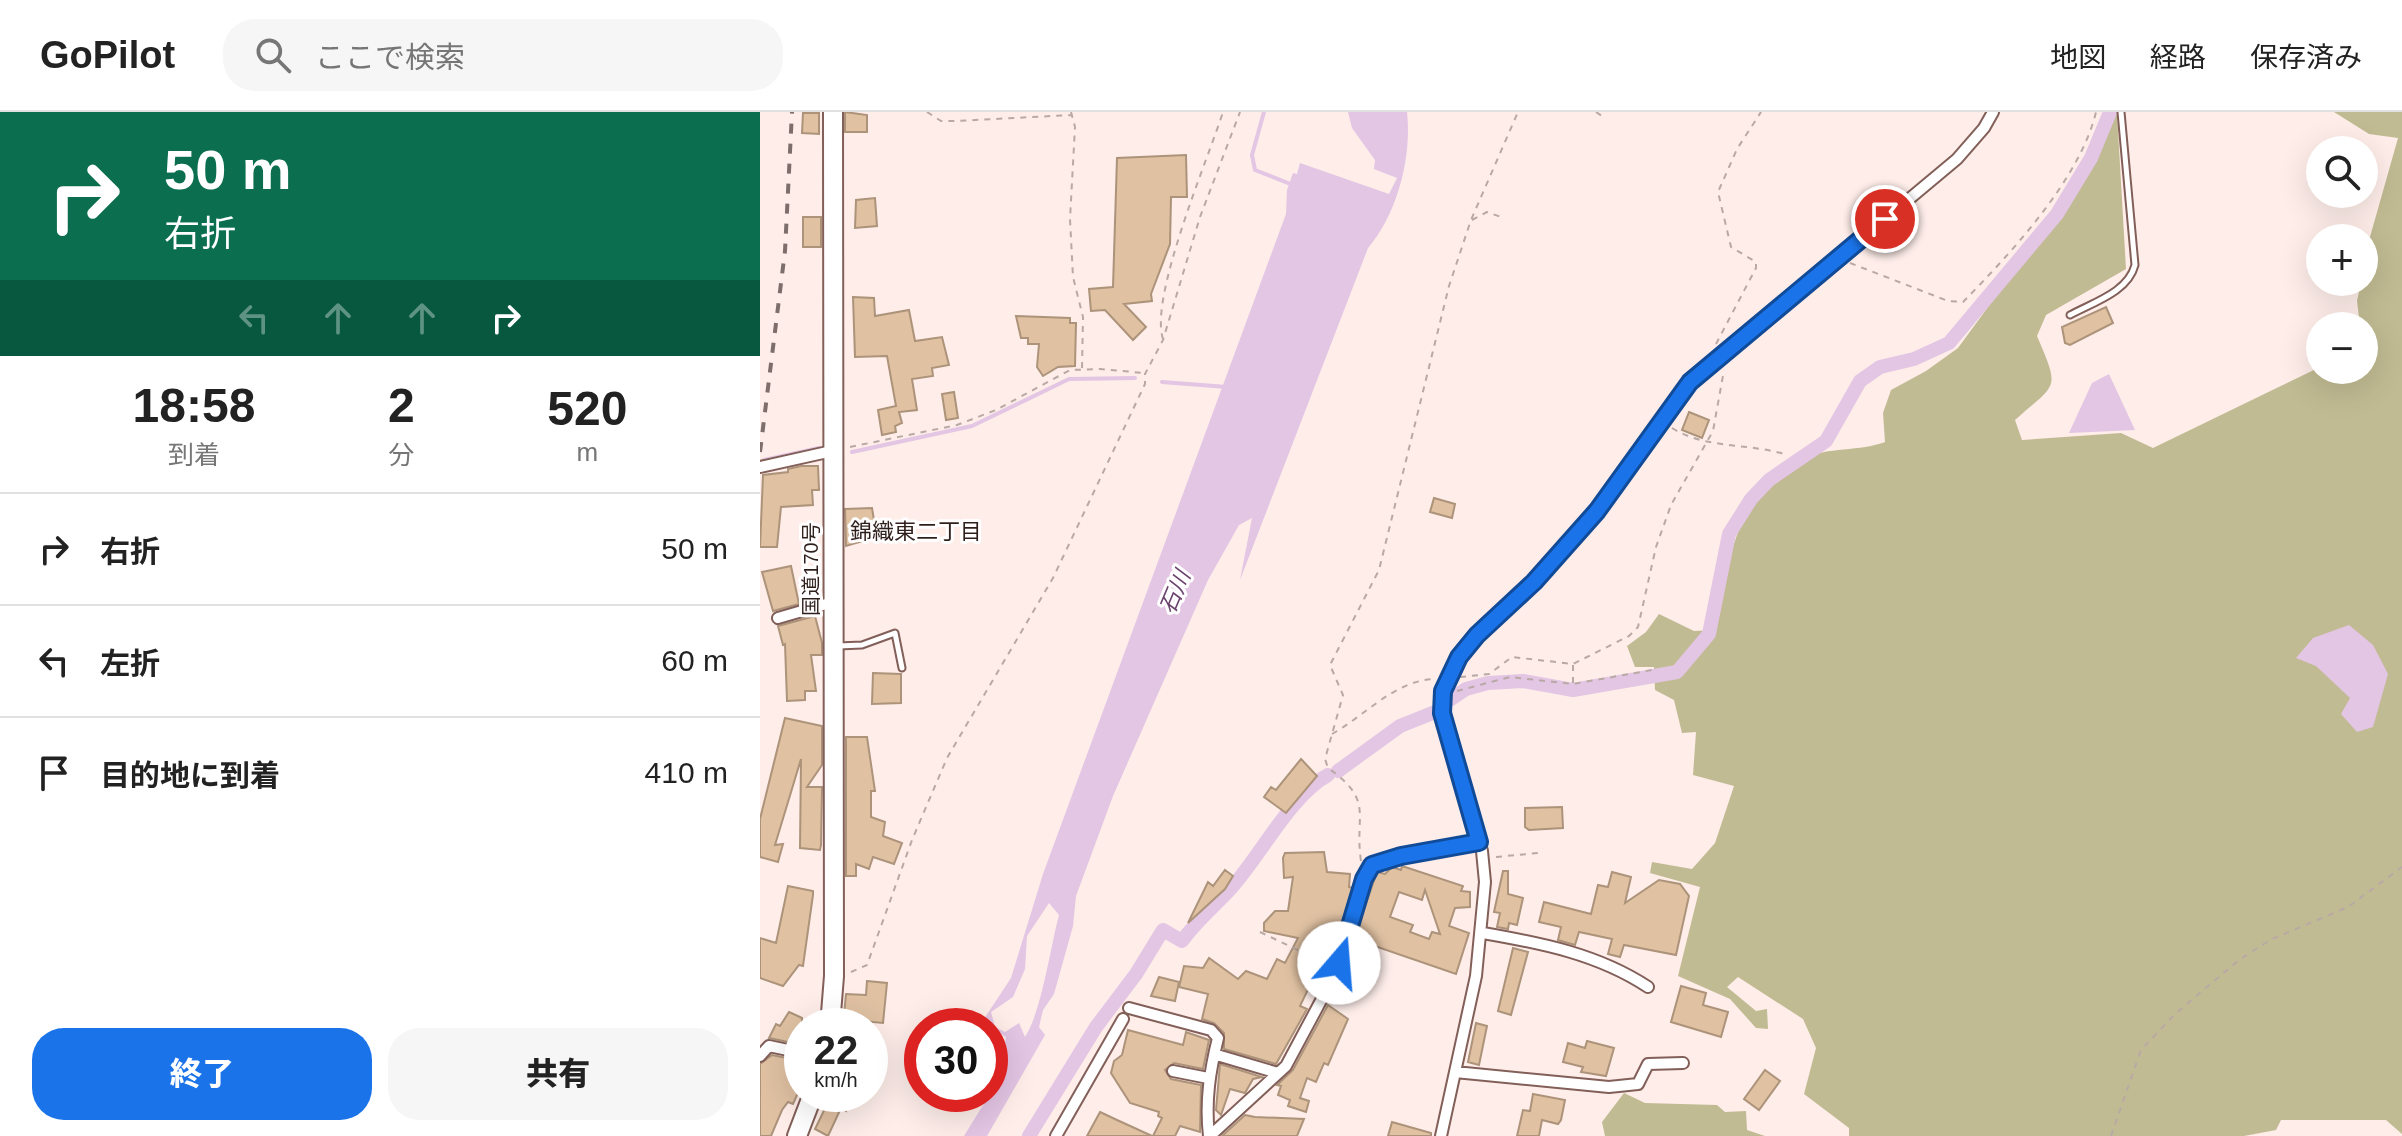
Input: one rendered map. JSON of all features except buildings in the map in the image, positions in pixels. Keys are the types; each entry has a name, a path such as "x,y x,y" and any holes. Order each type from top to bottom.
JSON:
{"highway":[{"name":"国道170号","path":"831,1008 834,976 833,112"},
{"path":"797,1136 806,1112"}],"street":[{"path":"1441,1136 1483,933 1483,858 1442,713 1447,678 1477,635 1534,582 1597,511 1690,382 1957,159 1984,128 1993,112"},
{"path":"760,467 832,451"},
{"path":"778,618 833,602"},
{"path":"1210,1136 1286,1066 1337,969 1368,872 1382,860 1479,842"},
{"path":"1483,933 1576,953 1622,970 1648,987"},
{"path":"1129,1008 1211,1030 1218,1038 1217,1055 1210,1065 1208,1078 1210,1136"},
{"path":"1056,1136 1123,1019"},
{"path":"760,1056 769,1046 784,1049"},
{"path":"1217,1055 1278,1073"},
{"path":"1455,1072 1609,1087 1638,1084 1648,1064 1683,1063"},
{"path":"1173,1071 1208,1078"}],"lane":[{"path":"2070,315 2121,288 2132,278 2135,265 2121,112"},
{"path":"833,645 862,645 895,633 902,668"}],"path":[{"path":"927,112 941,121 1071,114 1075,127 1070,219 1073,277 1083,317 1082,370"},
{"path":"1163,340 1159,322 1166,285 1223,112"},
{"path":"834,976 867,965 912,840 947,758 1053,578 1145,384 1145,374 1163,340 1200,217 1240,112"},
{"path":"1368,872 1362,867 1359,851 1362,817 1358,800 1345,778 1328,768 1325,759 1343,695 1330,665 1379,570 1402,489 1436,334 1471,220 1518,112"},
{"path":"1596,112 1602,116"},
{"path":"1708,368 1703,360 1724,333 1756,268 1756,262 1731,247 1718,192 1737,149 1761,112"},
{"path":"1838,259 1948,301 1963,302 2046,206 2090,137 2096,112"},
{"path":"1471,220 1487,212 1504,218"},
{"path":"1331,734 1409,684 1489,674 1512,657 1573,664 1629,636 1638,627 1656,547 1671,505 1709,441 1725,367 1720,358"},
{"path":"832,451 957,425 1012,401 1052,377 1082,370 1145,374"},
{"path":"1661,421 1681,433 1709,441 1767,448 1784,454"},
{"path":"1573,664 1573,684"},
{"path":"1442,699 1466,687 1510,677 1573,684 1652,670"},
{"path":"1483,858 1538,853"},
{"path":"2111,1136 2141,1050 2175,1014 2270,940 2348,907 2402,867"},
{"path":"1260,932 1337,969"}],"shaded area":[{"path":"2334,112 2402,112 2402,1134 2386,1120 2281,1120 2276,1130 2244,1136 1849,1136 1849,1128 1804,1094 1816,1048 1803,1019 1738,977 1727,987 1756,1011 1767,1009 1768,1029 1756,1028 1730,999 1678,976 1700,887 1650,873 1652,862 1692,869 1715,843 1734,786 1693,775 1696,732 1682,733 1674,700 1655,690 1654,667 1635,667 1627,646 1646,632 1659,614 1694,631 1716,630 1731,554 1749,509 1763,489 1782,472 1814,454 1885,442 1883,413 1891,390 1926,371 1958,348 2007,281 2062,215 2117,113 2126,269 2046,315 2037,336 2049,367 2051,384 2015,420 2022,440 2121,433 2153,448 2306,374 2306,384 2378,384 2378,312 2358,312 2357,301 2358,296 2378,296 2378,224 2374,224 2398,138 2369,134"},
{"path":"1624,1093 1645,1103 1717,1105 1725,1112 1746,1111 1747,1130 1765,1136 1605,1136 1602,1122"}],"water":[{"name":"石川","path":"1348,112 1407,112 1405,166 1394,202 1368,248 1240,580 1252,518 1239,525 1208,580 1113,796 1076,896 1073,926 1054,994 1043,1010 1039,1027 1045,1035 1008,1099 1008,1030 1019,1023 1025,1037 1041,995 1059,915 1049,903 1027,936 1025,969 1013,997 997,1008 991,1008 1011,978 1043,874 1286,214 1287,190 1293,173 1297,174 1300,163 1389,194 1397,178 1374,169 1375,160 1352,128"},
{"path":"2109,374 2135,430 2069,433 2092,383"},
{"path":"2349,625 2373,645 2388,674 2373,727 2357,732 2341,714 2350,698 2316,666 2296,658 2313,638"},
{"path":"979,1112 1001,1112 987,1136 964,1136"}],"waterway":[{"path":"1264,112 1252,155 1255,170 1293,185"},
{"path":"1448,701 1466,689 1488,683 1523,681 1573,690 1677,672 1709,634 1729,534 1751,499 1769,480 1826,441 1860,381 1880,367 1914,359 1949,343 2057,214 2091,158 2110,112"},
{"path":"852,452 972,426 1069,379 1135,378"},
{"path":"1162,382 1227,387"},
{"path":"764,460 819,448"},
{"path":"1338,771 1400,726 1435,712"},
{"path":"1029,1136 1096,1027 1136,974 1163,930 1182,941 1243,874 1302,796 1328,775"}],"railway":[{"path":"760,452 785,251 792,112"}],"district":[{"name":"錦織東二丁目","path":"916,531"}],"route":[{"path":"1339,963 1364,879 1372,865 1382,860 1479,842 1442,713 1443,691 1459,657 1477,635 1534,582 1597,511 1690,382 1885,219"}]}
